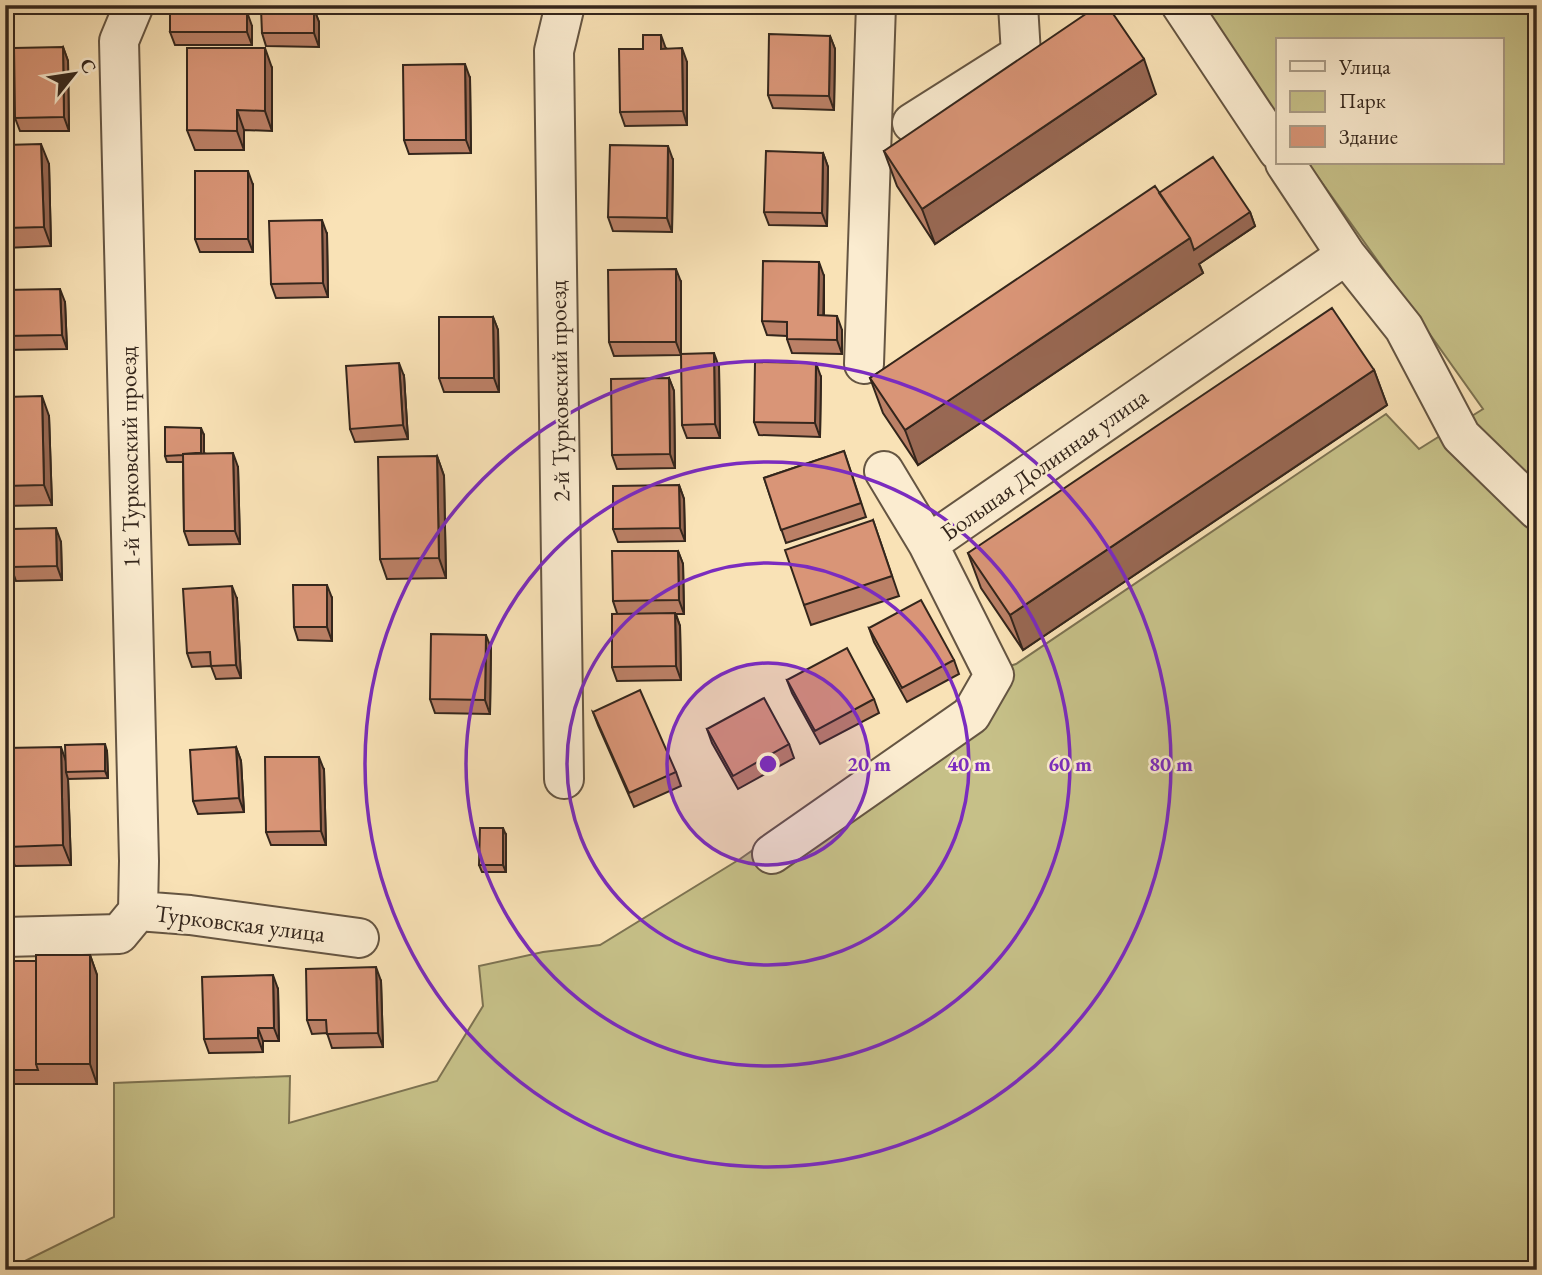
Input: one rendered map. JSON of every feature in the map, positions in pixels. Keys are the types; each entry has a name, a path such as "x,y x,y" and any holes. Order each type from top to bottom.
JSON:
{"street":[{"name":"1-й Турковский проезд","path":"134,5 119,41 138,911"},
{"name":"2-й Турковский проезд","path":"564,779 554,51 565,5"},
{"path":"864,364 876,5"},
{"path":"912,123 1021,54 1018,5"},
{"path":"1181,5 1276,148"},
{"path":"1286,164 1346,255 1404,328 1461,436 1537,510"},
{"name":"Большая Долинная улица","path":"772,855 971,715 995,675 928,544 1346,255"},
{"path":"884,471 928,544"},
{"name":"Турковская улица","path":"5,937 119,934 138,911 190,915 359,938"}],"green space":[{"path":"1196,5 1537,5 1537,1270 5,1270 114,1217 114,1083 290,1076 289,1123 437,1081 483,1006 479,966 543,952 600,945 740,859 957,708 977,676 1016,664 1386,414 1419,449 1483,409 1309,164 1504,164 1504,38 1276,38 1276,117"}],"building":[{"path":"1099,5 1107,5 1144,59 922,209 884,151"},
{"path":"261,9 314,9 314,33 262,33"},
{"path":"170,12 247,12 247,32 170,32"},
{"path":"769,34 830,36 829,96 768,95"},
{"path":"643,35 661,35 661,49 682,48 683,111 620,112 619,49 643,49"},
{"path":"63,47 64,117 15,118 14,48"},
{"path":"187,48 265,48 265,111 237,110 237,131 187,130"},
{"path":"465,64 466,140 404,140 403,65"},
{"path":"41,144 44,227 5,228 5,145"},
{"path":"610,145 668,146 667,218 608,217"},
{"path":"766,151 823,153 822,213 764,212"},
{"path":"1213,157 1250,212 1194,250 1190,238 1159,193"},
{"path":"195,171 248,171 248,239 195,239"},
{"path":"1155,186 1190,238 905,430 870,378"},
{"path":"322,220 323,283 271,284 269,221"},
{"path":"763,261 819,262 818,315 837,316 837,340 787,339 787,322 762,321"},
{"path":"676,269 676,342 609,342 608,270"},
{"path":"60,289 62,335 5,336 5,290"},
{"path":"1332,308 1374,370 1010,615 968,553"},
{"path":"439,317 493,317 494,378 439,378"},
{"path":"714,353 715,424 682,425 681,354"},
{"path":"755,362 816,363 815,423 754,422"},
{"path":"399,363 403,425 350,429 346,366"},
{"path":"669,378 670,454 612,455 611,379"},
{"path":"42,396 44,485 5,486 5,397"},
{"path":"165,427 201,428 201,453 165,456"},
{"path":"844,451 861,503 781,530 764,478"},
{"path":"233,453 235,531 184,531 183,454"},
{"path":"437,456 439,558 380,559 378,457"},
{"path":"679,485 680,528 613,529 613,486"},
{"path":"873,520 892,576 804,605 785,550"},
{"path":"56,528 57,566 11,567 11,529"},
{"path":"612,551 678,551 679,600 613,601"},
{"path":"293,585 327,585 327,627 294,627"},
{"path":"232,586 236,665 211,666 210,652 187,653 183,589"},
{"path":"921,600 954,660 902,688 869,628"},
{"path":"675,613 676,666 612,667 612,614"},
{"path":"431,634 486,635 485,700 430,699"},
{"path":"847,648 874,699 815,731 787,680"},
{"path":"640,690 676,772 629,793 593,712"},
{"path":"764,698 789,744 733,776 707,729"},
{"path":"105,744 105,771 66,772 65,745"},
{"path":"61,747 63,845 7,847 5,748"},
{"path":"236,747 239,798 193,801 190,750"},
{"path":"265,757 319,757 321,831 266,832"},
{"path":"480,828 503,828 503,865 479,865"},
{"path":"36,955 90,955 90,1064 36,1064"},
{"path":"5,961 36,961 38,1070 5,1070"},
{"path":"376,967 378,1033 327,1034 326,1020 307,1020 306,969"},
{"path":"273,975 274,1028 258,1028 258,1038 204,1039 202,977"}]}
